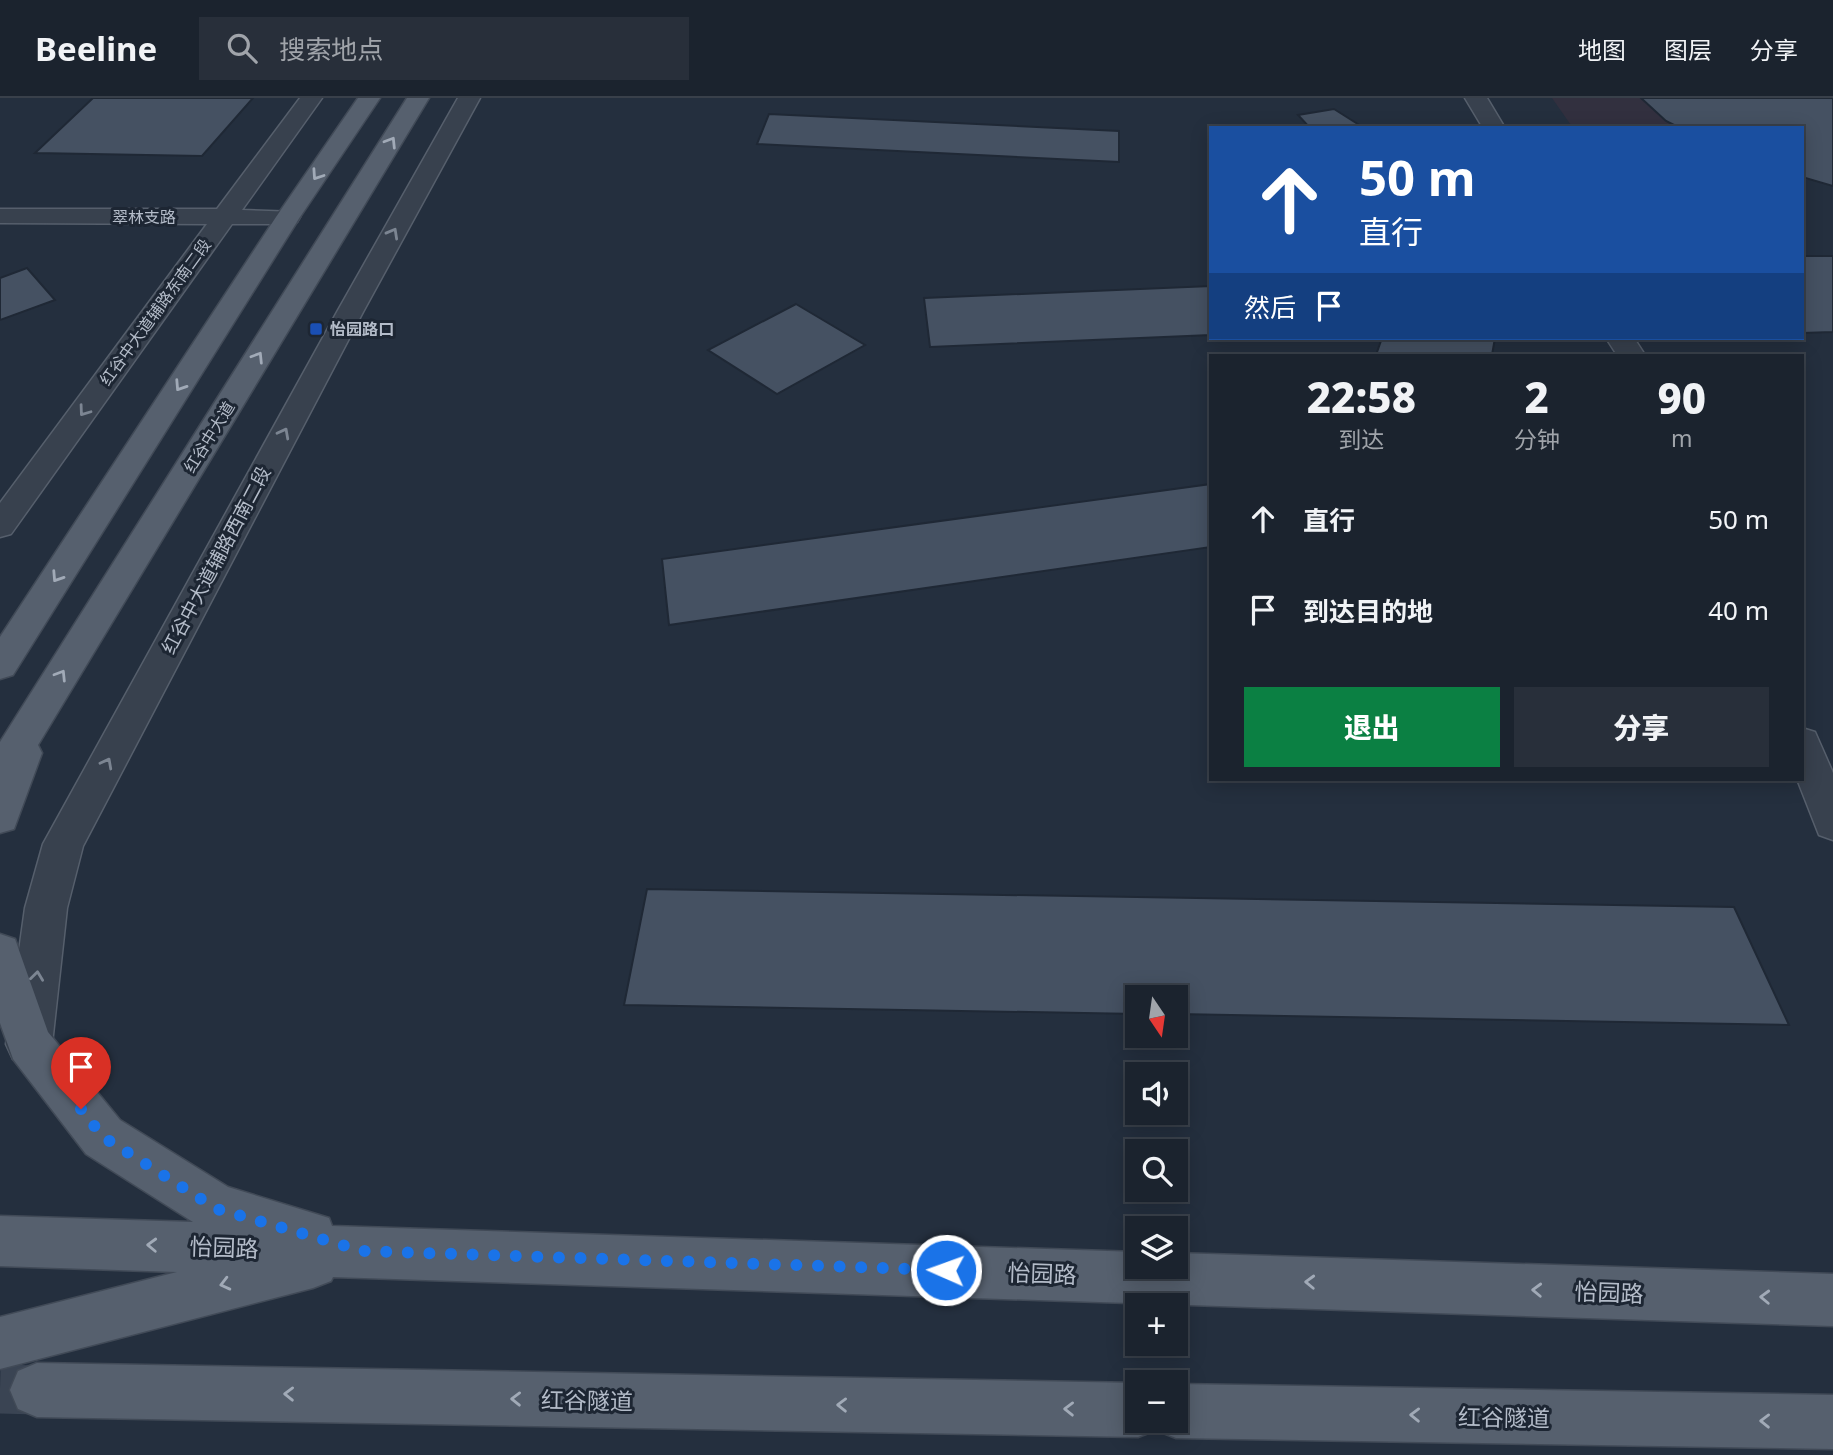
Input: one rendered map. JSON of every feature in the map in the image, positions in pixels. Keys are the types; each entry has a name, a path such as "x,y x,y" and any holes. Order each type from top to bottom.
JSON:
{"main road":[{"path":"0,666 288,217 369,98"},
{"name":"红谷中大道","path":"0,775 418,98"},
{"path":"0,817 35,718"},
{"path":"0,953 29,1044 103,1137 217,1209 363,1251"},
{"name":"怡园路","path":"0,1241 1833,1300"},
{"path":"0,1343 164,1299 363,1251"},
{"name":"红谷隧道","path":"37,1390 1125,1410"},
{"name":"红谷隧道","path":"1188,1411 1833,1422"}],"street":[{"name":"红谷中大道辅路东南二段","path":"0,526 311,98"},
{"name":"红谷中大道辅路西南二段","path":"29,1044 46,908 63,844 350,312 469,98"},
{"path":"1476,98 1493,126"},
{"name":"翠林支路","path":"0,216 288,217"},
{"path":"1804,748 1833,823"}],"shaded area":[{"path":"1552,98 1833,98 1833,180 1804,180 1804,126 1572,126"}],"building":[{"path":"93,98 253,98 202,156 35,153"},
{"path":"1641,98 1833,98 1833,186 1804,178 1804,126 1676,126 1666,121"},
{"path":"1334,109 1361,126 1308,126 1298,115"},
{"path":"769,114 1119,131 1119,162 757,144"},
{"path":"1804,256 1833,256 1833,332 1804,333"},
{"path":"27,268 55,300 0,320 0,278"},
{"path":"1209,286 1209,335 930,347 924,298"},
{"path":"796,304 865,345 777,394 708,350"},
{"path":"1381,340 1495,340 1492,354 1376,354"},
{"path":"1209,484 1209,547 669,625 662,559"},
{"path":"647,889 1734,907 1789,1025 1188,1014 1188,985 1125,985 1125,1014 624,1005"}],"tunnel":[{"path":"0,1389 37,1390"}],"place":[{"name":"怡园路口","path":"316,329"}],"route":[{"path":"81,1109 103,1137 217,1209 363,1251 946,1270"}]}
